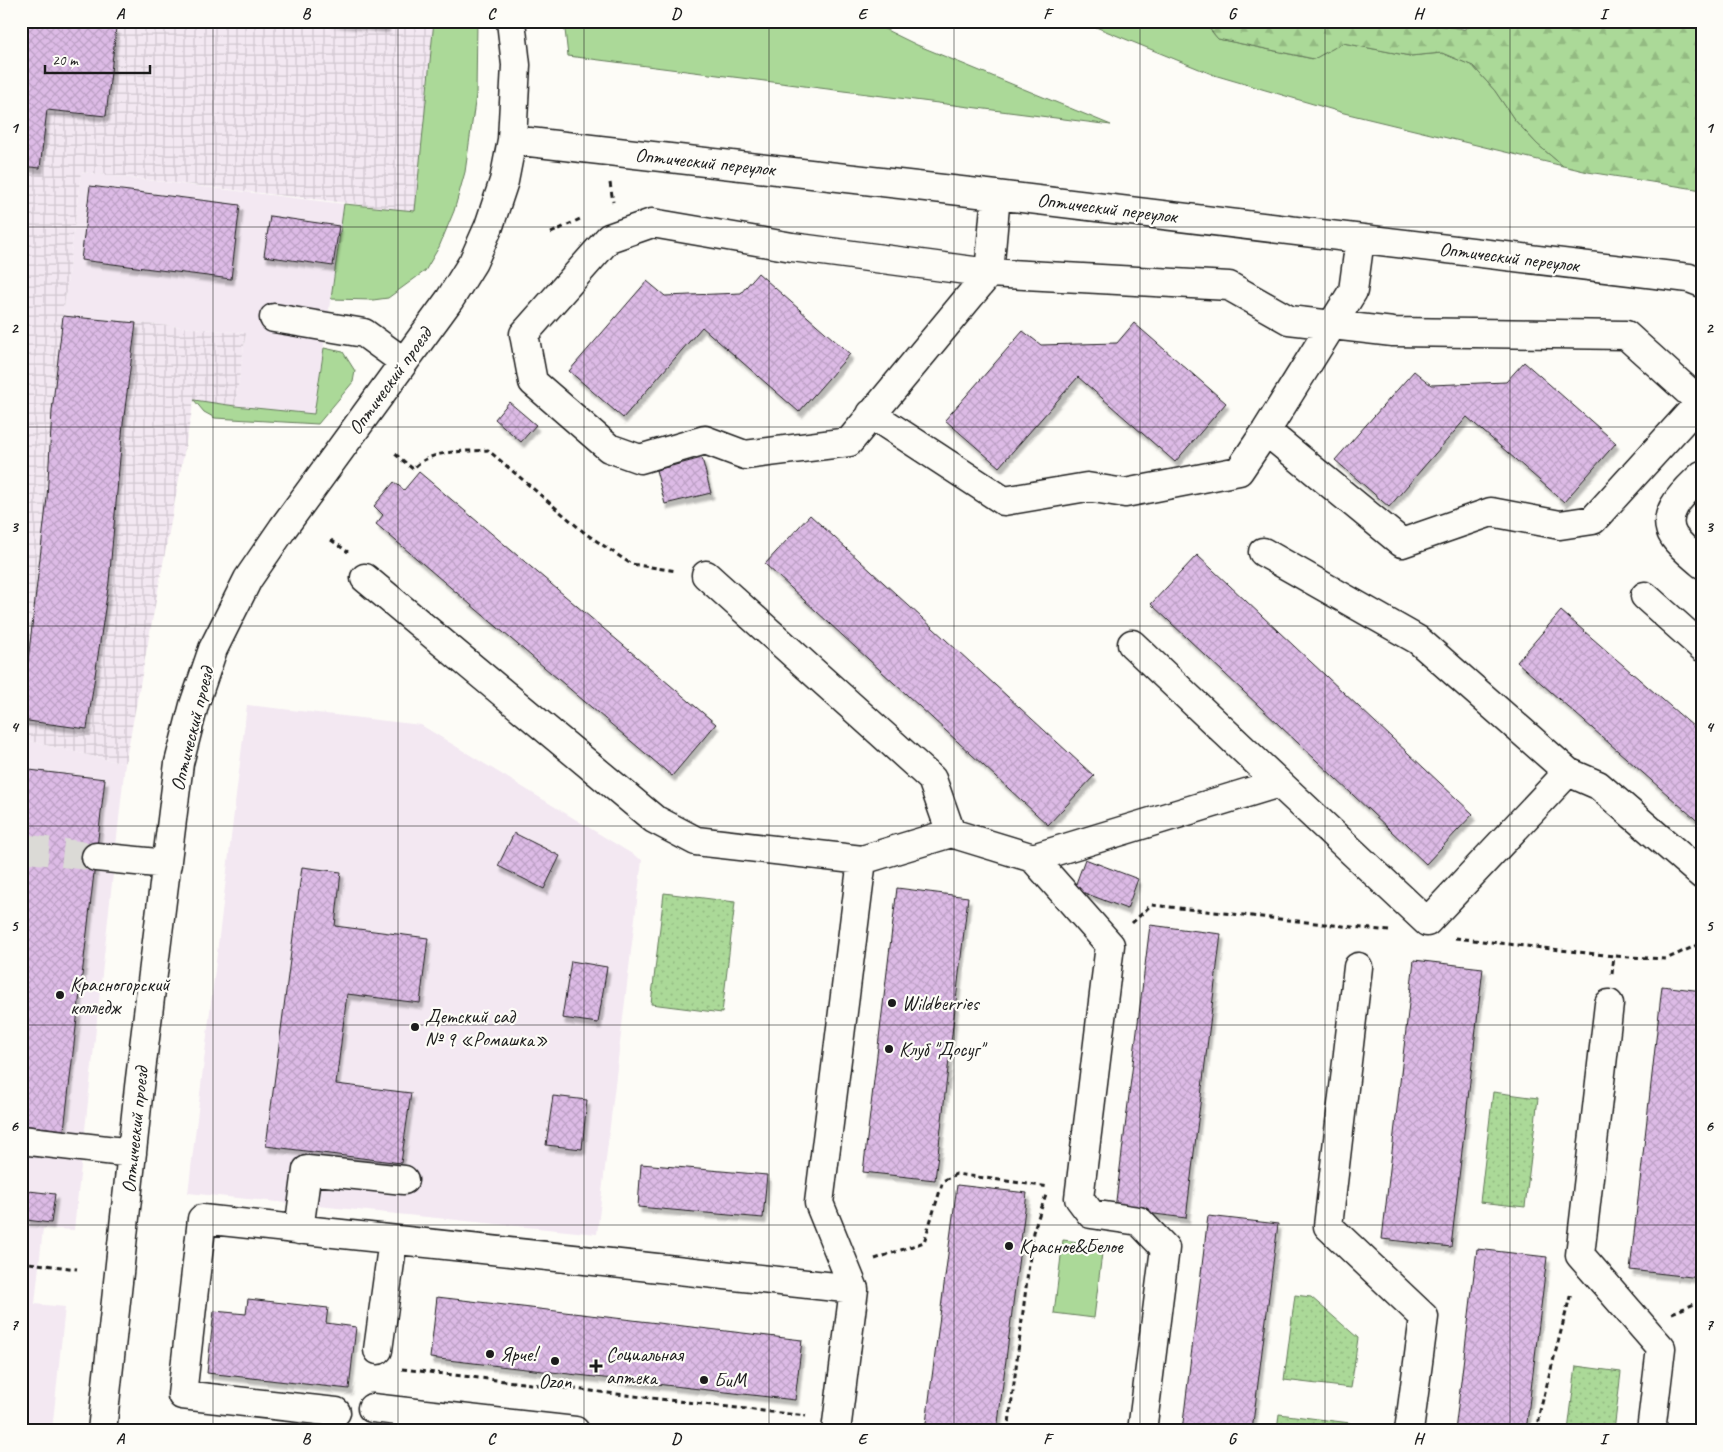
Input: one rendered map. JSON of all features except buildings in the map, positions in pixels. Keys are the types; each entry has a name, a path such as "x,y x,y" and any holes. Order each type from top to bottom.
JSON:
{"street":[{"name":"Оптический проезд","path":"102,1431 132,1153 167,864 180,763 194,706 212,649 248,578 450,299 473,262 489,226 504,181 512,140 516,65 512,21"},
{"name":"Оптический переулок","path":"512,140 996,195 1689,278 1702,283"},
{"path":"996,195 989,273 849,442 745,455 705,440 640,459 609,448 533,382 524,334 609,238 652,223 792,247 989,273 1229,286 1289,320 1393,332 1626,335 1701,401 1593,520 1560,525 1491,512 1402,543 1266,431"},
{"path":"871,414 1004,501 1088,487 1126,493 1239,471 1353,291 1360,239"},
{"path":"274,318 364,333 404,362"},
{"path":"1702,475 1675,503 1670,514 1670,526 1674,536 1702,564"},
{"path":"1263,552 1418,640 1568,772 1598,785 1702,875"},
{"path":"706,575 932,780 951,833"},
{"path":"365,578 654,819 696,841 862,860 951,833 1033,858 1110,945 1079,1198 1092,1214 1139,1221 1165,1248 1142,1431"},
{"path":"1645,596 1702,647"},
{"path":"1132,644 1428,922 1568,772"},
{"path":"1033,858 1279,783"},
{"path":"96,857 167,864"},
{"path":"837,1425 850,1279 819,1203 862,860"},
{"path":"1358,967 1328,1226 1424,1317 1409,1431"},
{"path":"1609,1004 1580,1255 1661,1348 1651,1431"},
{"path":"21,1140 132,1153"},
{"path":"299,1230 307,1170 404,1180"},
{"path":"336,1412 182,1395 202,1219 392,1240 850,1279"},
{"path":"387,1359 392,1240"},
{"path":"372,1408 575,1431"}],"path":[{"path":"395,454 412,469 419,461 438,455 488,450 586,534 631,564 706,575"},
{"path":"850,1279 924,1242 943,1181 956,1174 1080,1190"},
{"path":"1008,1431 1033,1232 1049,1187"},
{"path":"1538,1431 1540,1411 1580,1255"},
{"path":"21,1262 77,1269"},
{"path":"387,1359 837,1425"}],"shaded area":[{"path":"21,21 434,21 415,211 81,172 63,316 246,333 235,406 194,400 125,764 21,739"},
{"path":"81,172 344,204 314,414 235,406 246,333 63,316"},
{"name":"Детский сад № 9 «Ромашка»","path":"247,705 421,725 642,860 597,1234 188,1193"},
{"name":"Красногорский колледж","path":"21,739 125,764 74,1230 43,1228 35,1304 65,1307 52,1431 21,1431"}],"green space":[{"path":"434,21 477,21 476,95 465,172 454,211 439,247 425,271 388,298 373,300 331,299 344,204 415,211"},
{"path":"564,21 868,21 917,45 1111,125 568,56"},
{"path":"1081,21 1203,21 1218,39 1313,59 1343,43 1410,56 1442,53 1473,66 1495,91 1514,119 1537,144 1563,166 1344,113 1214,75"},
{"path":"1203,21 1411,21 1464,29 1483,21 1702,22 1702,190 1588,172 1563,166 1537,144 1514,119 1495,91 1473,66 1442,53 1410,56 1343,43 1314,59 1218,39"},
{"path":"324,348 343,352 355,371 353,382 318,424 215,418 204,412 194,400 314,414"},
{"path":"664,893 735,902 722,1013 651,1004"},
{"path":"1493,1092 1538,1098 1525,1207 1480,1202"},
{"path":"1063,1240 1103,1245 1094,1318 1054,1313"},
{"path":"1295,1295 1311,1297 1358,1338 1351,1388 1284,1380"},
{"path":"1576,1366 1621,1372 1614,1431 1568,1431"},
{"path":"1279,1414 1350,1423 1349,1431 1277,1431"}],"tunnel":[{"path":"21,848 96,857"}],"place":[{"name":"Красногорский колледж","path":"60,995"},
{"name":"Wildberries","path":"892,1003"},
{"name":"Детский сад № 9 «Ромашка»","path":"415,1027"},
{"name":"Клуб \"Досуг\"","path":"889,1049"},
{"name":"Красное&Белое","path":"1009,1246"},
{"name":"Ярче!","path":"490,1354"},
{"name":"Ozon","path":"555,1361"},
{"name":"Социальная аптека","path":"596,1366"},
{"name":"БиМ","path":"704,1380"}]}
